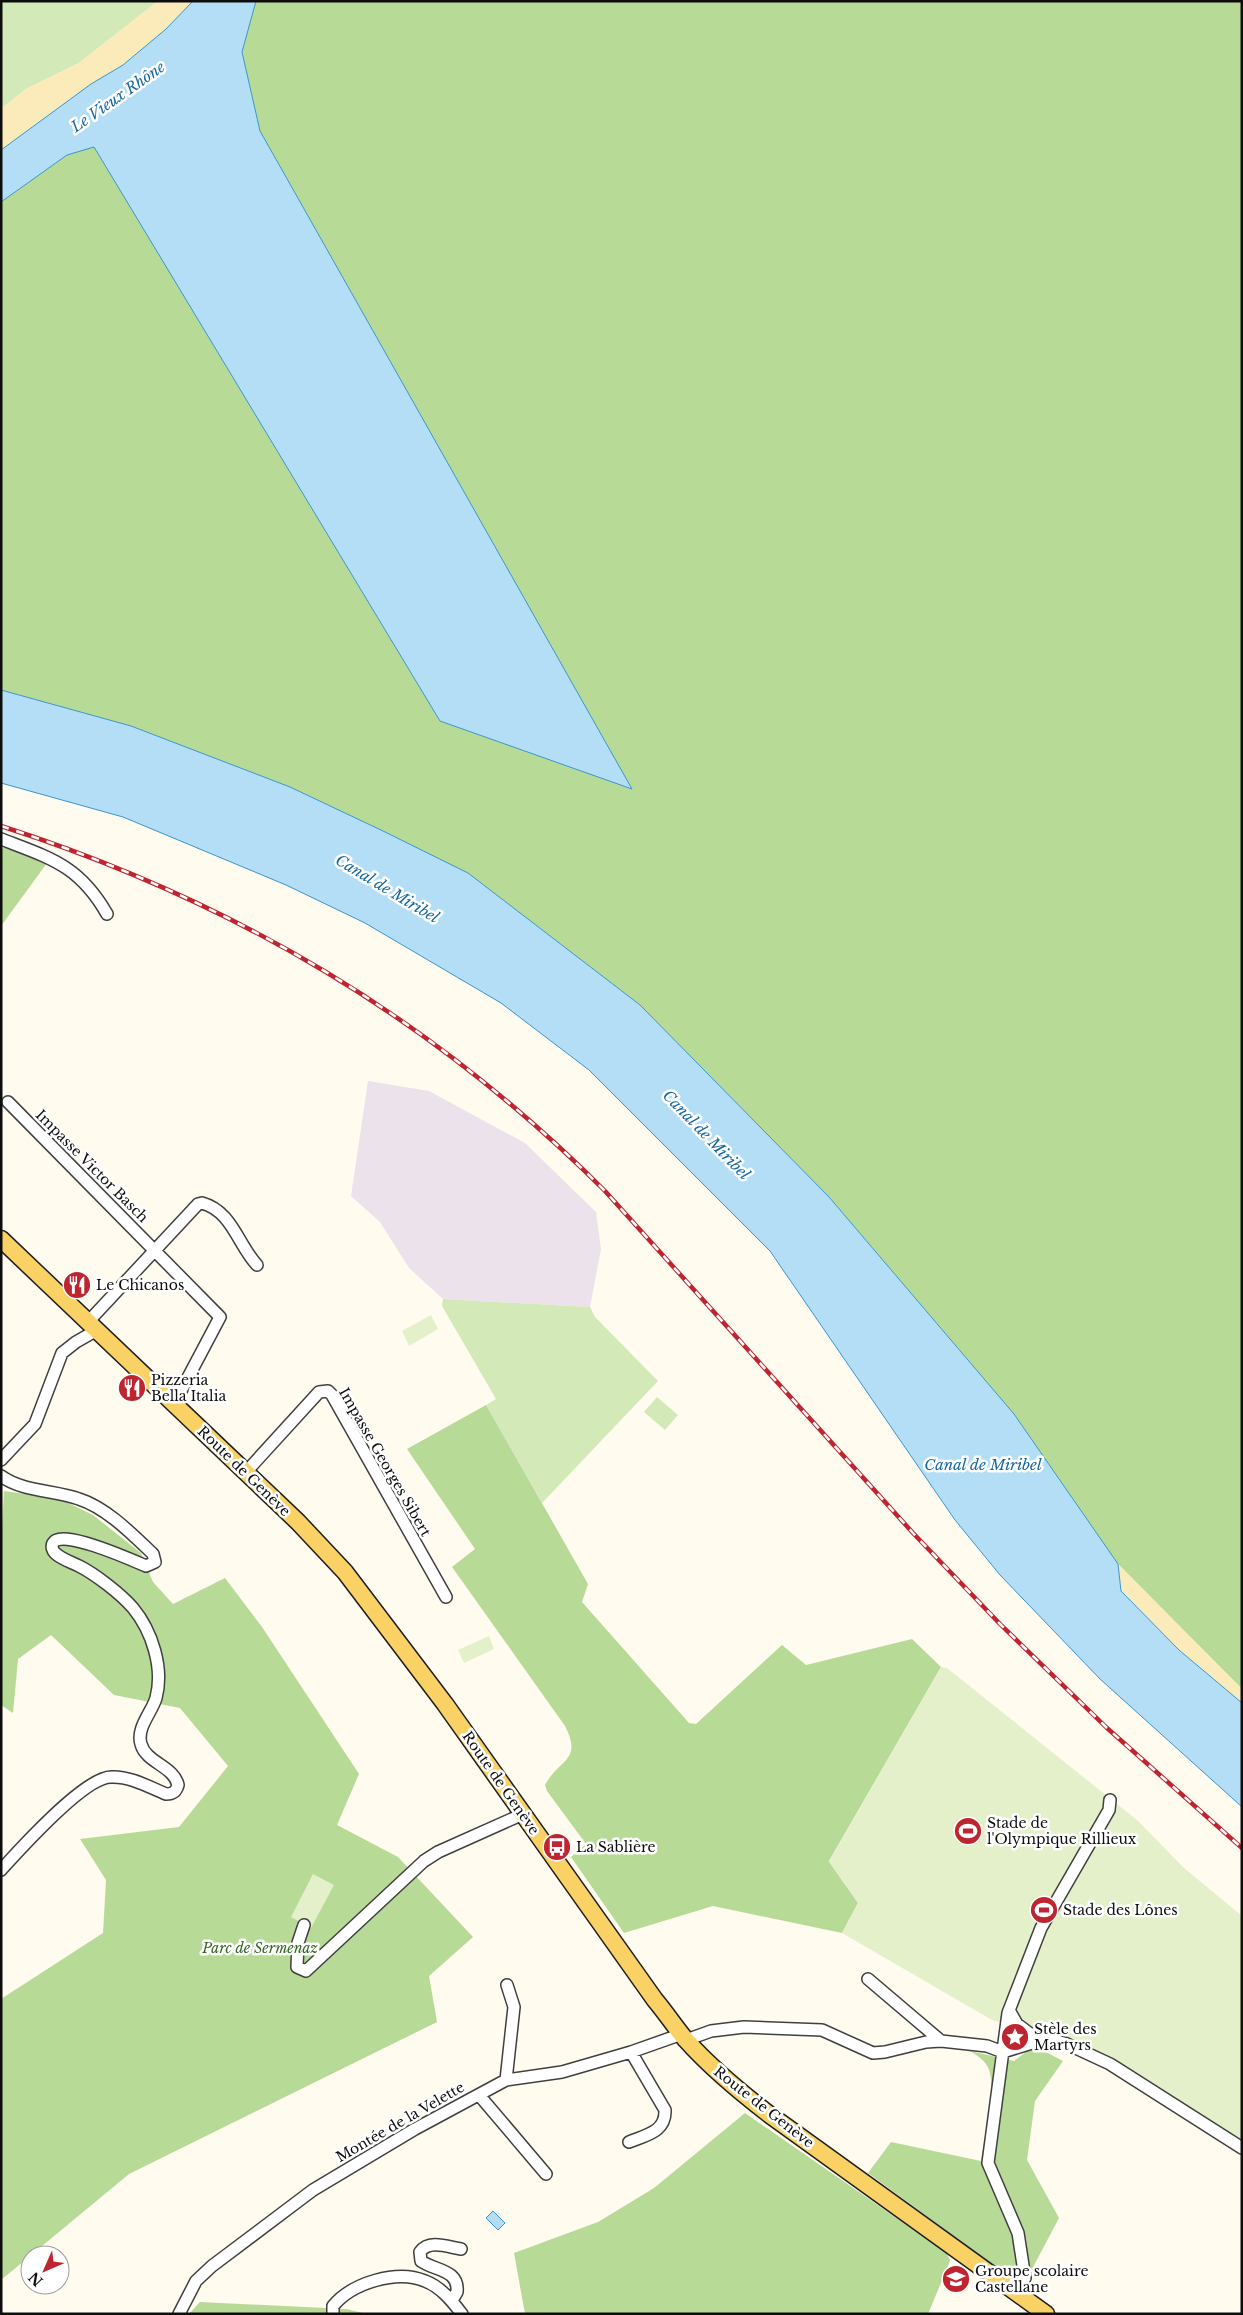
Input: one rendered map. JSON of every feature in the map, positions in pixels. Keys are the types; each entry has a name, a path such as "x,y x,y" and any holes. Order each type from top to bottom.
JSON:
{"main road":[{"name":"Route de Genève","path":"1,1240 246,1472 346,1572 440,1696 684,2037 740,2092 1046,2314"}],"street":[{"path":"1,839 53,859 76,873 100,902 107,914"},
{"name":"Impasse Victor Basch","path":"8,1102 220,1317 174,1404"},
{"path":"1,1460 35,1424 62,1353 92,1326 155,1250 198,1204 209,1205 221,1213 257,1265"},
{"name":"Impasse Georges Sibert","path":"246,1472 319,1392 328,1391 446,1597"},
{"path":"1,1476 12,1483 80,1499 106,1514 153,1554 155,1562 146,1566 99,1547 66,1538 59,1538 54,1541 52,1546 54,1552 59,1556 81,1567 126,1601 134,1609 147,1631 153,1645 158,1674 156,1698 141,1730 141,1744 151,1759 173,1775 178,1785 177,1790 172,1794 166,1794 117,1777 100,1779 48,1819 1,1870"},
{"path":"1015,2292 1025,2278 1018,2233 988,2163 1010,2010 1041,1928 1109,1810 1110,1800"},
{"path":"304,1925 298,1943 297,1967 306,1971 424,1861 438,1852 523,1814"},
{"path":"868,1979 941,2041"},
{"path":"506,2080 514,2007 507,1985"},
{"path":"1010,2010 1017,2024 1029,2033 1067,2044 1110,2064 1242,2148"},
{"name":"Montée de la Velette","path":"179,2314 191,2289 203,2273 313,2190 371,2154 506,2080 562,2072 684,2037 710,2031 744,2027 822,2030 873,2053 926,2042 941,2041 987,2046 1003,2052"},
{"path":"1003,2052 1045,2039"},
{"path":"630,2142 658,2130 664,2124 666,2118 665,2110 631,2052"},
{"path":"479,2095 546,2174"},
{"path":"452,2300 457,2292 456,2281 447,2272 421,2261 420,2252 422,2248 433,2244 461,2249"},
{"path":"333,2314 332,2306 338,2299 352,2290 379,2280 396,2277 412,2277 425,2281 452,2300 462,2314"}],"shaded area":[{"path":"368,1081 429,1091 525,1143 596,1212 601,1249 590,1307 443,1299 409,1268 380,1222 351,1196"}],"green space":[{"path":"2,1 158,1 79,63 26,89 1,109"},
{"path":"256,1 1242,1 1242,1689 1118,1564 1014,1414 829,1197 640,1005 468,873 383,831 290,787 131,726 1,690 1,202 67,155 94,146 440,721 631,788 260,131 242,52"},
{"path":"4,847 47,863 1,926 1,850"},
{"path":"443,1299 590,1307 595,1317 658,1381 542,1503 486,1405 496,1399 442,1306"},
{"path":"431,1315 438,1329 409,1346 402,1331"},
{"path":"657,1397 678,1415 665,1430 644,1412"},
{"path":"486,1405 588,1584 582,1602 689,1723 696,1724 782,1645 806,1665 912,1639 941,1667 829,1861 858,1903 842,1933 713,1906 624,1933 571,1857 586,1844 547,1791 545,1785 567,1759 571,1746 570,1738 565,1726 452,1567 475,1549 407,1449"},
{"name":"Parc de Sermenaz","path":"4,1491 60,1499 93,1515 141,1553 153,1582 173,1604 225,1578 262,1627 359,1774 337,1825 398,1857 473,1937 429,1976 437,2022 129,2174 43,2245 20,2245 20,2264 1,2280 1,1999 103,1933 106,1880 80,1839 179,1827 228,1766 180,1708 114,1695 51,1635 18,1659 13,1713 1,1705 1,1545"},
{"path":"489,1636 494,1649 464,1663 458,1650"},
{"name":"Stade des Lônes","path":"941,1667 947,1668 1137,1820 1184,1868 1242,1916 1242,2141 1090,2048 992,2020 842,1933 858,1903 829,1862"},
{"path":"313,1874 334,1885 311,1928 291,1917"},
{"path":"1038,2048 1063,2061 1035,2101 1027,2160 1059,2218 1032,2269 1018,2265 1004,2273 868,2173 891,2142 981,2161 987,2128 991,2078 986,2064 970,2051 1014,2061 1027,2051"},
{"path":"745,2113 947,2253 950,2261 928,2314 525,2314 514,2253 598,2222 654,2188"},
{"path":"200,2302 346,2309 367,2314 189,2314"}],"sand":[{"path":"158,1 193,1 166,29 123,65 91,84 1,150 1,109 26,89 79,63"},
{"path":"1118,1564 1242,1689 1242,1703 1179,1650 1121,1591"}],"water":[{"name":"Le Vieux Rhône","path":"193,1 256,1 242,52 260,131 632,789 440,721 94,147 67,155 1,202 1,150 91,84 123,65 166,29"},
{"name":"Canal de Miribel","path":"1,690 131,726 290,787 383,831 468,873 640,1005 829,1197 1014,1414 1118,1564 1121,1591 1179,1650 1242,1703 1242,1807 1100,1679 1000,1575 955,1520 770,1251 589,1070 501,1003 365,923 286,885 123,817 1,783"},
{"path":"493,2211 505,2223 498,2230 486,2218"}],"railway":[{"path":"1,826 87,856 169,890 249,929 326,972 399,1019 470,1072 539,1129 605,1191 913,1533 1000,1624 1107,1728 1242,1848"}],"place":[{"name":"Le Chicanos","path":"77,1285"},
{"name":"Pizzeria Bella Italia","path":"132,1388"},
{"name":"Stade de l'Olympique Rillieux","path":"968,1831"},
{"name":"La Sablière","path":"557,1847"},
{"name":"Stade des Lônes","path":"1044,1910"},
{"name":"Stèle des Martyrs","path":"1015,2037"},
{"name":"Groupe scolaire Castellane","path":"956,2279"}]}
